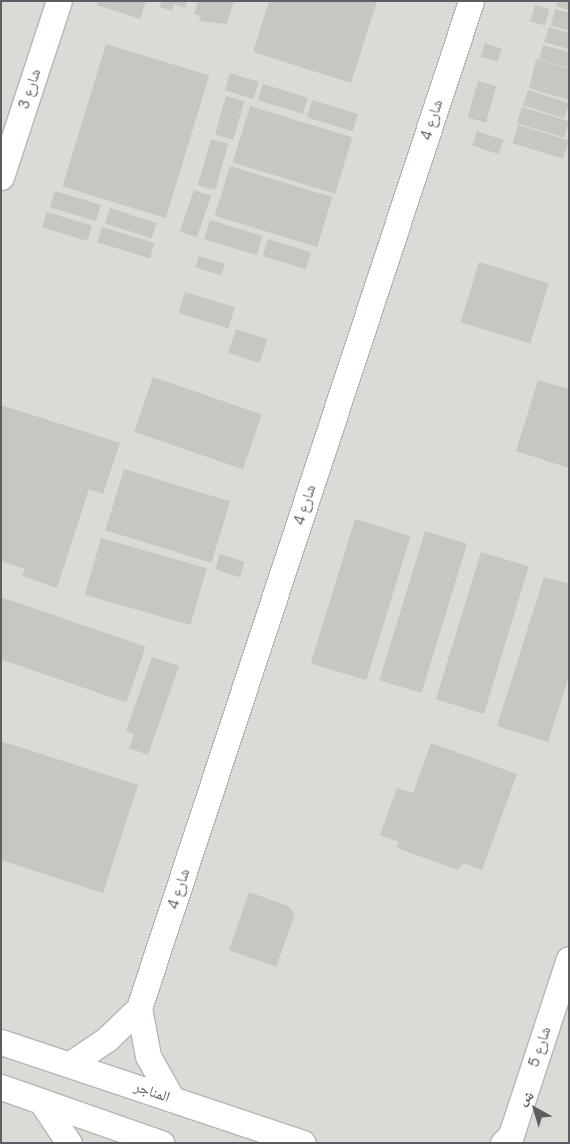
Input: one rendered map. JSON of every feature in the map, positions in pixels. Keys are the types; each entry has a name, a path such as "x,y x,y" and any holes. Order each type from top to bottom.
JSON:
{"street":[{"name":"شارع 3","path":"3,164 59,1"},
{"name":"شارع 4","path":"70,1064 107,1039 139,1008 471,1"},
{"name":"شارع 5","path":"509,1140 569,959"},
{"name":"شارع 4","path":"139,1008 148,1056 172,1098"},
{"name":"المناجر","path":"1,1042 303,1143"},
{"path":"1,1087 153,1142"},
{"path":"41,1101 69,1143"}],"shaded area":[{"path":"1,1 569,1 569,1143 1,1143"}],"building":[{"path":"98,1 146,1 140,19 97,5"},
{"path":"162,1 187,1 185,8 174,4 172,11 160,7"},
{"path":"198,1 234,1 227,24 199,21 201,16 194,14"},
{"path":"269,1 377,1 351,83 253,52"},
{"path":"558,1 569,1 569,10 556,6"},
{"path":"535,5 549,9 545,25 530,21"},
{"path":"555,9 569,13 569,31 551,25"},
{"path":"549,27 569,33 569,49 544,42"},
{"path":"485,43 502,49 497,62 480,56"},
{"path":"106,44 209,76 166,218 62,186"},
{"path":"543,45 569,52 569,68 539,59"},
{"path":"536,59 569,69 569,100 529,88"},
{"path":"230,73 259,82 253,99 225,90"},
{"path":"478,81 496,86 486,123 468,118"},
{"path":"263,84 308,98 303,114 258,100"},
{"path":"528,90 569,103 564,119 523,105"},
{"path":"226,96 244,101 233,140 215,134"},
{"path":"312,100 358,114 353,131 307,117"},
{"path":"250,106 352,137 335,194 233,162"},
{"path":"522,107 569,121 564,138 517,123"},
{"path":"518,125 569,140 563,159 512,143"},
{"path":"477,131 503,140 499,154 472,145"},
{"path":"211,139 228,144 215,190 198,185"},
{"path":"230,166 332,197 317,247 215,216"},
{"path":"194,190 211,196 197,237 180,232"},
{"path":"55,191 101,205 96,221 50,207"},
{"path":"110,208 157,223 152,238 105,223"},
{"path":"47,212 92,226 87,241 42,227"},
{"path":"210,220 263,236 257,255 204,239"},
{"path":"102,227 155,243 150,258 97,242"},
{"path":"268,239 311,252 306,269 263,256"},
{"path":"199,256 225,264 221,275 195,267"},
{"path":"479,262 549,283 530,344 461,322"},
{"path":"185,292 235,307 228,328 179,313"},
{"path":"236,329 267,339 260,363 228,353"},
{"path":"153,377 262,414 243,469 134,432"},
{"path":"538,380 569,389 569,468 516,451"},
{"path":"1,405 120,443 103,494 89,489 57,588 22,576 25,569 1,561"},
{"path":"124,469 230,501 211,563 105,530"},
{"path":"355,519 410,536 366,680 311,663"},
{"path":"425,531 467,544 421,693 379,680"},
{"path":"101,538 207,568 190,625 85,595"},
{"path":"481,552 529,567 484,714 436,699"},
{"path":"220,554 245,562 240,577 215,569"},
{"path":"544,577 569,584 569,676 548,742 497,726"},
{"path":"1,597 146,647 126,703 1,659"},
{"path":"152,657 179,666 148,755 129,748 134,734 126,731"},
{"path":"1,741 138,785 103,893 1,860"},
{"path":"431,743 517,774 482,870 464,863 458,870 397,848 399,842 380,835 397,788 413,793"},
{"path":"249,892 288,906 295,914 276,967 229,950"}]}
